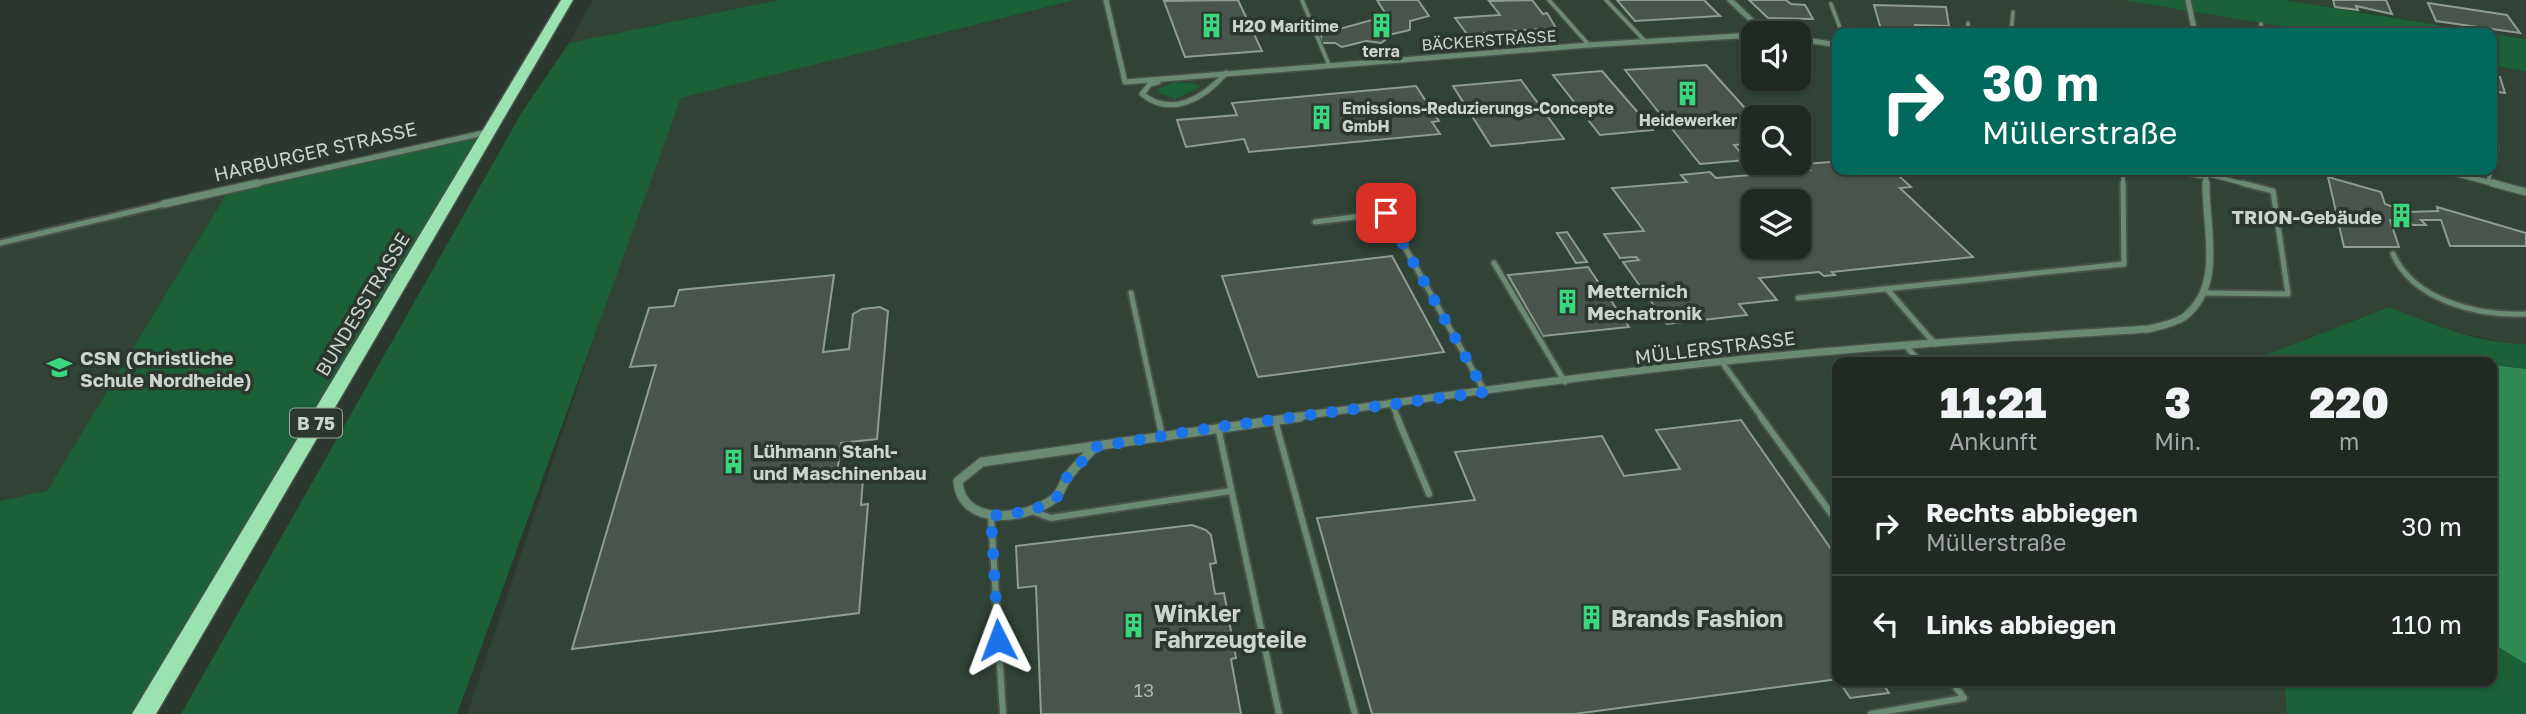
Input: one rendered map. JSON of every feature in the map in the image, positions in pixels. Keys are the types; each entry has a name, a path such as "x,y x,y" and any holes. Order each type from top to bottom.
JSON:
{"main road":[{"name":"B 75","path":"489,132 567,0"},
{"name":"BUNDESSTRASSE","path":"144,714 489,132"}],"street":[{"name":"BÄCKERSTRASSE","path":"1106,0 1125,82 1589,45 1741,36"},
{"path":"1730,0 1752,21"},
{"path":"2188,0 2194,28"},
{"path":"1811,41 1832,44"},
{"name":"BÄCKERSTRASSE","path":"1173,77 1150,84 1142,94 1153,102 1163,104 1190,101 1209,91 1226,73"},
{"name":"HARBURGER STRASSE","path":"164,204 489,132"},
{"path":"2205,293 2209,277 2206,175"},
{"path":"2461,175 2526,192"},
{"name":"MÜLLERSTRASSE","path":"991,516 971,509 958,495 958,481 982,462 1218,427 1721,361 2148,329 2182,318 2202,301 2205,293"},
{"path":"991,516 1032,511 1057,497 1067,477 1096,447"}],"lane":[{"path":"1302,0 1329,65"},
{"path":"1549,0 1589,45"},
{"path":"1606,0 1645,41"},
{"path":"1830,4 1840,28"},
{"path":"2011,28 2013,12"},
{"path":"1968,23 1968,28"},
{"path":"2261,24 2261,28"},
{"path":"1798,298 2124,264 2123,175"},
{"path":"2205,293 2288,295 2273,191 2210,175"},
{"path":"2488,182 2490,175"},
{"name":"HARBURGER STRASSE","path":"0,243 164,204"},
{"path":"1315,222 1386,213 1485,392"},
{"path":"2393,254 2403,275 2442,298 2496,313 2526,314"},
{"path":"1493,263 1565,382"},
{"path":"1887,289 1935,344"},
{"path":"1131,293 1162,436"},
{"path":"1906,346 1916,357"},
{"path":"1721,361 1832,515"},
{"path":"1392,404 1429,494"},
{"path":"1275,420 1355,714"},
{"path":"1218,427 1279,714"},
{"path":"1032,511 1051,518 1231,491"},
{"path":"991,516 1003,714"},
{"path":"1871,714 1964,698 1955,686"}],"shaded area":[{"path":"593,0 779,0 569,43"},
{"path":"779,0 1075,0 681,98 457,714 181,714 522,112 569,43"},
{"path":"1075,0 2121,0 2293,28 1832,28 1832,175 2497,175 2497,66 2526,72 2526,344 2511,344 2444,329 2389,307 2261,357 1832,357 1832,686 2284,686 2287,714 467,714 625,247 681,98"},
{"path":"2121,0 2285,0 2458,28 2293,28"},
{"path":"2285,0 2526,0 2526,39 2497,34 2497,28 2460,28"},
{"path":"2497,34 2526,39 2526,72 2497,66"},
{"path":"1176,82 1194,83 1200,87 1176,99 1159,93 1158,89"},
{"path":"489,132 144,714 0,714 0,501 47,491 228,191"},
{"name":"CSN (Christliche Schule Nordheide)","path":"228,191 47,492 0,501 0,245"},
{"path":"2389,307 2473,337 2526,344 2526,369 2497,366 2497,357 2261,357"},
{"path":"2497,366 2526,369 2526,664 2497,646"},
{"path":"2497,646 2526,664 2526,714 2287,714 2284,686 2497,686"}],"building":[{"name":"H2O Maritime","path":"1238,0 1262,51 1185,57 1164,1"},
{"name":"terra","path":"1377,0 1418,0 1429,16 1410,21 1410,30 1384,36 1385,40 1381,43 1366,41 1342,47 1335,43 1321,43 1321,34 1387,16"},
{"path":"1532,0 1543,14 1547,13 1556,28 1467,34 1455,18 1500,15 1489,1"},
{"path":"1617,0 1704,0 1720,16 1635,21"},
{"path":"1749,0 1786,0 1791,4 1805,5 1813,19 1768,18"},
{"path":"2333,0 2386,0 2392,14 2356,6 2358,10 2335,7"},
{"path":"2428,3 2507,15 2520,33 2497,28 2436,21"},
{"path":"1874,5 1946,7 1949,26 1881,28"},
{"name":"Heidewerker","path":"1706,65 1742,105 1741,145 1734,145 1741,153 1741,161 1700,164 1625,70"},
{"path":"1602,71 1653,130 1600,135 1553,75"},
{"path":"2497,76 2500,77 2505,93 2497,92"},
{"path":"1521,80 1564,139 1491,146 1453,86"},
{"name":"Emissions-Reduzierungs-Concepte GmbH","path":"1416,86 1439,121 1432,122 1440,134 1249,152 1244,139 1186,147 1177,120 1237,115 1232,103"},
{"path":"1830,162 1832,175 1898,175 1911,187 1900,188 1973,257 1832,272 1835,275 1824,276 1819,272 1759,278 1777,300 1739,304 1747,315 1667,324 1623,262 1639,260 1636,257 1620,258 1604,234 1644,231 1612,188 1687,182 1681,175 1710,172 1716,178 1811,175 1811,164"},
{"name":"TRION-Gebäude","path":"2328,177 2381,192 2385,204 2407,212 2438,211 2437,207 2526,233 2526,246 2450,246 2441,220 2421,220 2426,225 2413,225 2406,220 2390,220 2399,247 2344,247"},
{"path":"1567,232 1587,262 1576,263 1557,233"},
{"path":"1392,256 1444,352 1258,377 1222,276"},
{"name":"Metternich Mechatronik","path":"1588,267 1629,327 1543,336 1508,275"},
{"name":"Lühmann Stahl- und Maschinenbau","path":"834,275 823,352 849,349 853,314 862,309 880,307 888,311 877,439 841,443 836,482 863,479 861,505 868,504 859,613 572,649 656,365 630,367 649,308 674,306 679,290"},
{"name":"Brands Fashion","path":"1741,420 1832,550 1832,680 1574,714 1372,714 1317,518 1475,500 1455,452 1602,436 1624,476 1680,469 1656,430"},
{"name":"Winkler Fahrzeugteile","path":"1192,525 1211,535 1216,563 1210,564 1215,594 1224,593 1236,658 1231,659 1241,714 1041,714 1036,586 1018,588 1016,546"},
{"path":"1842,686 1884,686 1889,693 1850,698"}],"place":[{"name":"terra","path":"1381,25"},
{"name":"H2O Maritime","path":"1212,26"},
{"name":"Heidewerker","path":"1688,94"},
{"name":"Emissions-Reduzierungs-Concepte GmbH","path":"1322,117"},
{"name":"TRION-Gebäude","path":"2402,216"},
{"name":"Metternich Mechatronik","path":"1567,301"},
{"name":"CSN (Christliche Schule Nordheide)","path":"60,368"},
{"name":"Lühmann Stahl- und Maschinenbau","path":"733,461"},
{"name":"Brands Fashion","path":"1591,618"},
{"name":"Winkler Fahrzeugteile","path":"1134,626"}],"route":[{"path":"998,640 991,516 1032,511 1057,497 1067,477 1096,447 1218,427 1485,392 1386,213"}]}
